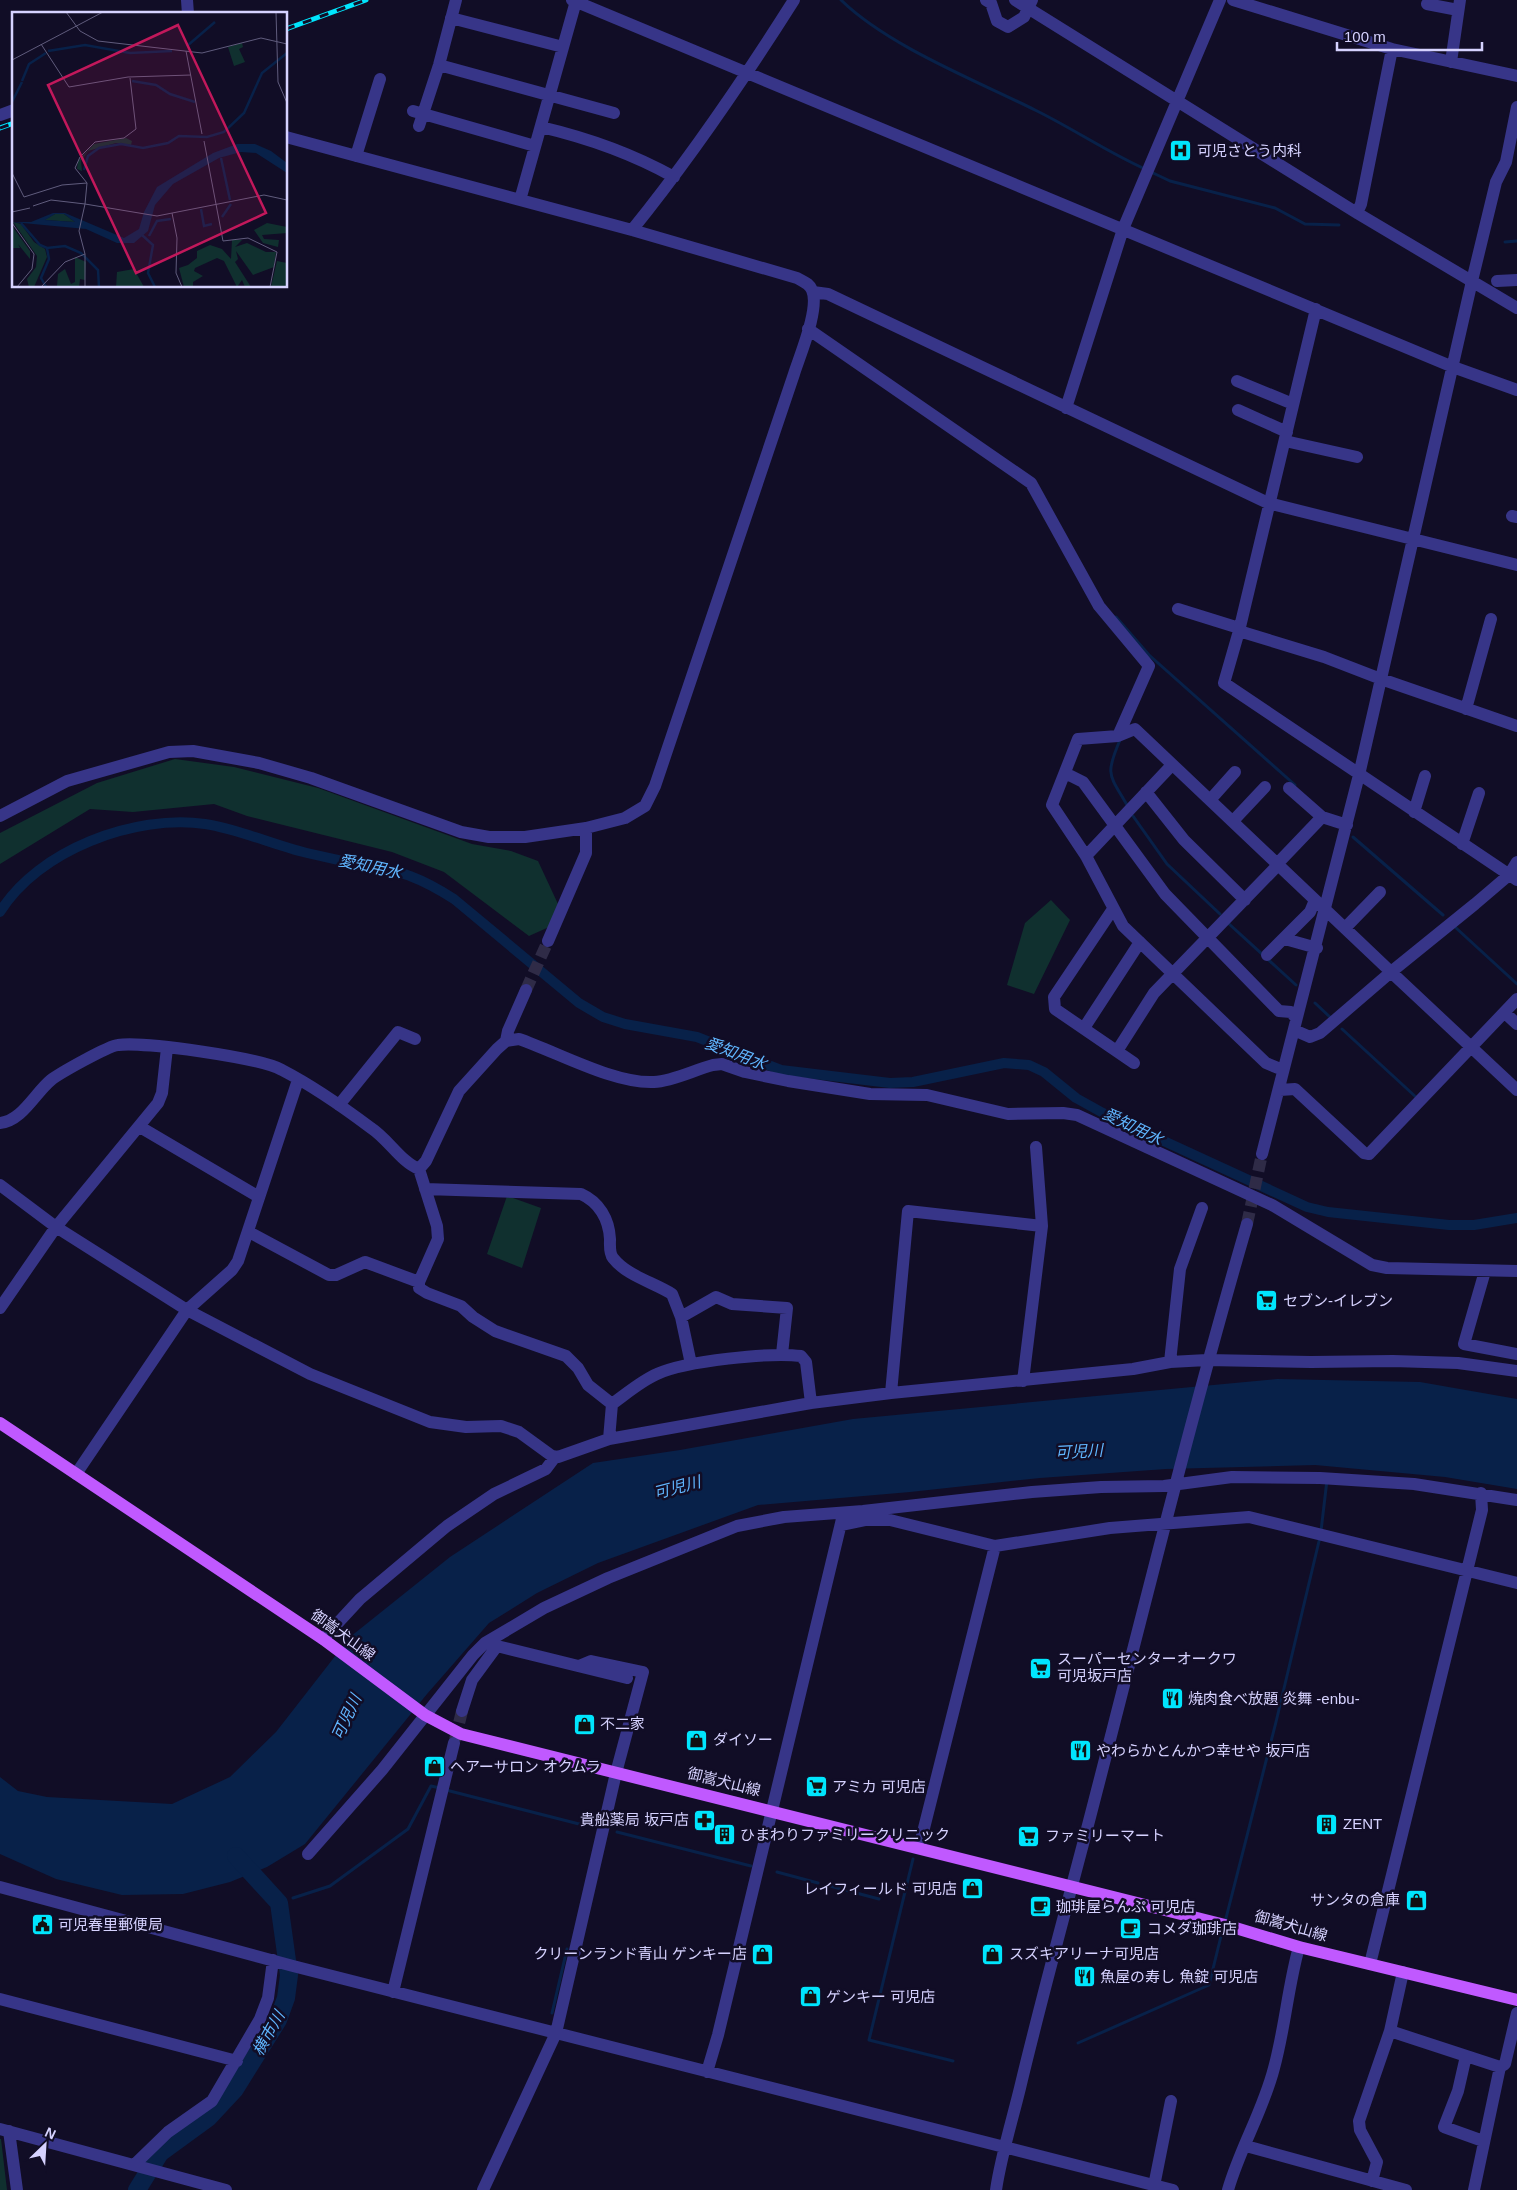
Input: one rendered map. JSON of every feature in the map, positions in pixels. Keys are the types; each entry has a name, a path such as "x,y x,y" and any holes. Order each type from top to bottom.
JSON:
{"main road":[{"name":"御嵩犬山線","path":"0,1423 323,1639 425,1715 461,1734 1225,1925 1299,1947 1517,1999"}],"street":[{"path":"419,126 418,112 439,65 456,0"},
{"path":"520,200 563,47 574,0 1453,366 1517,390"},
{"path":"632,230 674,177 748,73 794,0"},
{"path":"986,0 991,3 997,21 1008,27 1019,22 1031,4"},
{"path":"1015,0 1031,4 1357,213 1517,308"},
{"path":"1066,408 1123,229 1220,0"},
{"path":"1233,0 1392,50 1517,76"},
{"path":"1427,4 1459,5 1450,62"},
{"path":"451,18 563,47"},
{"path":"1357,213 1361,204 1392,50"},
{"path":"439,65 614,113"},
{"path":"356,156 380,79"},
{"path":"1262,1154 1280,1090 1283,1070 1295,1024 1317,948 1320,905 1347,825 1496,182 1511,163 1517,107"},
{"path":"0,115 12,111"},
{"path":"418,112 535,146"},
{"path":"541,127 600,143 652,165 674,177"},
{"path":"0,816 67,781 169,752 193,751 259,763 303,776 461,832 489,836 525,837 586,828 625,818 645,806 655,786 808,329 814,300 813,292 808,284 797,278 632,230 288,138"},
{"path":"1497,281 1517,280"},
{"path":"813,292 828,294 1268,504 1517,565"},
{"path":"1316,309 1239,629 1224,682 1359,775 1513,877"},
{"path":"808,329 1031,483 1099,606 1149,666 1118,736"},
{"path":"1236,380 1293,404"},
{"path":"1238,410 1286,436 1358,457"},
{"path":"1178,609 1324,657 1381,679 1517,726"},
{"path":"1466,709 1490,619"},
{"path":"1283,1070 1266,1063 1123,926 1086,856 1052,804 1078,739 1118,736 1135,729 1279,863 1320,905 1517,1090"},
{"path":"1086,856 1172,765"},
{"path":"1210,800 1235,772"},
{"path":"1065,773 1083,782 1165,894 1279,1011 1291,1012 1295,1024 1310,1037 1320,1033 1391,972 1513,877 1517,862"},
{"path":"1414,812 1425,776"},
{"path":"1233,821 1265,787"},
{"path":"1289,788 1322,817 1347,825"},
{"path":"1146,792 1184,840 1245,900"},
{"path":"1462,844 1479,793"},
{"path":"1117,1051 1154,993 1245,900 1322,817"},
{"path":"548,941 586,853 586,828"},
{"path":"1345,928 1380,892"},
{"path":"1267,955 1310,912 1320,905"},
{"path":"1113,909 1054,997 1055,1009 1134,1063"},
{"path":"1285,939 1317,948"},
{"path":"1084,1028 1140,942"},
{"path":"419,1169 426,1161 459,1091 506,1041 508,1031 526,990"},
{"path":"1280,1090 1295,1089 1364,1153 1369,1154 1517,999"},
{"path":"1505,1013 1517,1024"},
{"path":"339,1105 398,1032 415,1040"},
{"path":"506,1041 519,1040 621,1078 643,1082 656,1082 712,1065 722,1064 746,1072 788,1081 870,1094 927,1095 1008,1114 1063,1113 1077,1115 1272,1205 1372,1265 1387,1268 1517,1272"},
{"path":"0,1123 6,1122 18,1115 58,1076 116,1045 137,1044 258,1062 281,1069 339,1105 385,1137 410,1166 419,1169"},
{"path":"0,1308 56,1227 158,1103 162,1093 167,1048"},
{"path":"76,1474 187,1310 232,1270 238,1261 298,1080"},
{"path":"140,1127 259,1197"},
{"path":"1023,1380 1042,1226 1036,1147"},
{"path":"418,1282 438,1239 436,1219 419,1169"},
{"path":"0,1185 56,1227 187,1310 310,1374 430,1422 466,1428 501,1426 519,1432 555,1457"},
{"path":"425,1188 581,1194 592,1199 600,1209 609,1228 610,1255 614,1260 627,1270 672,1294 681,1317 691,1364"},
{"path":"1170,1362 1180,1269 1202,1208"},
{"path":"890,1393 908,1211 1042,1226"},
{"path":"996,2190 1044,1988 1072,1887 1164,1524 1178,1478 1207,1360 1247,1224"},
{"path":"249,1232 329,1275 336,1275 365,1262 418,1282 422,1291 461,1306 472,1317 495,1331 566,1356 578,1368 588,1385 612,1404"},
{"path":"1485,1270 1464,1344 1517,1354"},
{"path":"681,1317 716,1296 732,1304 786,1308 782,1354"},
{"path":"612,1404 657,1374 691,1364 782,1354 801,1356 806,1362 811,1403"},
{"path":"323,1639 360,1599 440,1532 494,1494 546,1469 555,1457 609,1439 811,1403 890,1393 1133,1369 1170,1362 1207,1360 1393,1361 1458,1363 1517,1371"},
{"path":"609,1439 612,1404"},
{"path":"842,1519 1032,1492 1178,1478 1328,1478 1414,1484 1517,1500"},
{"path":"1370,1964 1482,1510 1481,1494"},
{"path":"308,1854 342,1817 478,1650 485,1644 544,1608 608,1578 737,1526 784,1517 890,1520 995,1546 1110,1528 1249,1517 1517,1583"},
{"path":"707,2072 718,2035 842,1519"},
{"path":"919,1848 995,1546"},
{"path":"462,1711 472,1680 498,1646 627,1678"},
{"path":"478,1650 492,1653"},
{"path":"483,2190 556,2033 616,1773 643,1672 591,1661 579,1666"},
{"path":"392,1992 454,1743"},
{"path":"0,1887 392,1992 1005,2148 1138,2186 1154,2186 1174,2190"},
{"path":"1228,2190 1234,2168 1258,2118 1274,2068 1299,1947"},
{"path":"134,2165 168,2132 212,2101 237,2061 268,1998 273,1960"},
{"path":"1372,2182 1377,2162 1360,2130 1359,2120 1390,2031 1403,1972"},
{"path":"0,1999 237,2061"},
{"path":"1474,2190 1500,2067 1505,2064 1517,2013"},
{"path":"1390,2031 1500,2067"},
{"path":"1466,2056 1458,2091 1444,2127 1484,2141"},
{"path":"1154,2186 1171,2101"},
{"path":"18,2190 5,2130 226,2190"},
{"path":"1246,2146 1406,2190"}],"green space":[{"path":"175,759 234,767 318,788 472,844 511,851 538,861 558,904 549,927 529,936 444,872 392,852 247,816 214,804 133,812 90,809 0,864 0,833 97,783"},
{"path":"1051,900 1070,920 1034,994 1007,985 1025,923"},
{"path":"507,1196 541,1208 522,1268 487,1254"},
{"path":"1,2139 7,2190 0,2190"}],"water":[{"name":"可児川","path":"1277,1379 1420,1382 1517,1399 1517,1489 1445,1477 1315,1465 1166,1469 1040,1478 910,1492 758,1505 598,1563 537,1593 489,1623 427,1694 305,1844 267,1867 230,1882 183,1894 122,1895 56,1879 0,1854 0,1777 18,1791 47,1797 172,1804 230,1777 276,1732 350,1637 450,1557 593,1463 680,1450 853,1419"}],"waterway":[{"path":"841,0 860,17 907,47 1049,117 1145,169"},
{"path":"1151,172 1170,181 1275,208 1305,224 1339,225"},
{"path":"1505,242 1517,241"},
{"path":"1116,617 1149,655 1295,785"},
{"path":"1120,740 1112,761 1111,774 1116,787 1127,805"},
{"path":"1133,816 1167,864 1220,914"},
{"name":"愛知用水","path":"0,912 17,890 38,871 63,854 90,841 119,831 149,825 178,822 218,826 307,853 401,873 416,878 454,899 579,1003 603,1017 625,1024 697,1037 781,1070 890,1083 913,1082 1004,1063 1029,1065 1044,1072 1076,1098 1103,1113 1307,1207 1328,1212 1449,1225 1474,1225 1517,1218"},
{"path":"1353,837 1443,915"},
{"path":"1228,923 1296,985"},
{"path":"1455,927 1517,984"},
{"path":"1315,1003 1330,1017"},
{"path":"1342,1029 1417,1098"},
{"path":"1321,1531 1327,1480"},
{"path":"1225,1922 1276,1722 1320,1537"},
{"path":"293,1898 330,1886 408,1829 431,1786 440,1788"},
{"path":"446,1790 583,1825"},
{"path":"617,1832 751,1866"},
{"name":"横市川","path":"137,2190 160,2153 208,2118 235,2089 278,2020 286,1998 289,1975 279,1903 236,1856"},
{"path":"913,1859 869,2040 953,2061"},
{"path":"777,1872 818,1883"},
{"path":"830,1886 879,1899"},
{"name":"横市川","path":"279,1903 284,1902"},
{"path":"1078,2043 1209,1985 1223,1928"},
{"path":"552,2013 567,1949"}],"tunnel":[{"path":"526,990 548,941"},
{"path":"1247,1224 1262,1154"},
{"path":"455,1740 462,1711"}],"railway":[{"path":"288,28 366,0"},
{"path":"0,128 12,124"}],"place":[{"name":"可児さとう内科","path":"1181,151"},
{"name":"セブン-イレブン","path":"1267,1301"},
{"name":"スーパーセンターオークワ 可児坂戸店","path":"1041,1668"},
{"name":"焼肉食べ放題 炎舞 ‐enbu‐","path":"1172,1699"},
{"name":"不二家","path":"584,1724"},
{"name":"ダイソー","path":"697,1740"},
{"name":"やわらかとんかつ幸せや 坂戸店","path":"1080,1751"},
{"name":"ヘアーサロン オクムラ","path":"434,1767"},
{"name":"アミカ 可児店","path":"816,1787"},
{"name":"貴船薬局 坂戸店","path":"705,1820"},
{"name":"ZENT","path":"1327,1824"},
{"name":"ひまわりファミリークリニック","path":"724,1835"},
{"name":"ファミリーマート","path":"1029,1836"},
{"name":"レイフィールド 可児店","path":"973,1889"},
{"name":"サンタの倉庫","path":"1416,1900"},
{"name":"珈琲屋らんぷ 可児店","path":"1040,1907"},
{"name":"可児春里郵便局","path":"42,1925"},
{"name":"コメダ珈琲店","path":"1131,1929"},
{"name":"クリーンランド青山 ゲンキー店","path":"763,1954"},
{"name":"スズキアリーナ可児店","path":"993,1954"},
{"name":"魚屋の寿し 魚錠 可児店","path":"1084,1977"},
{"name":"ゲンキー 可児店","path":"810,1997"}]}
